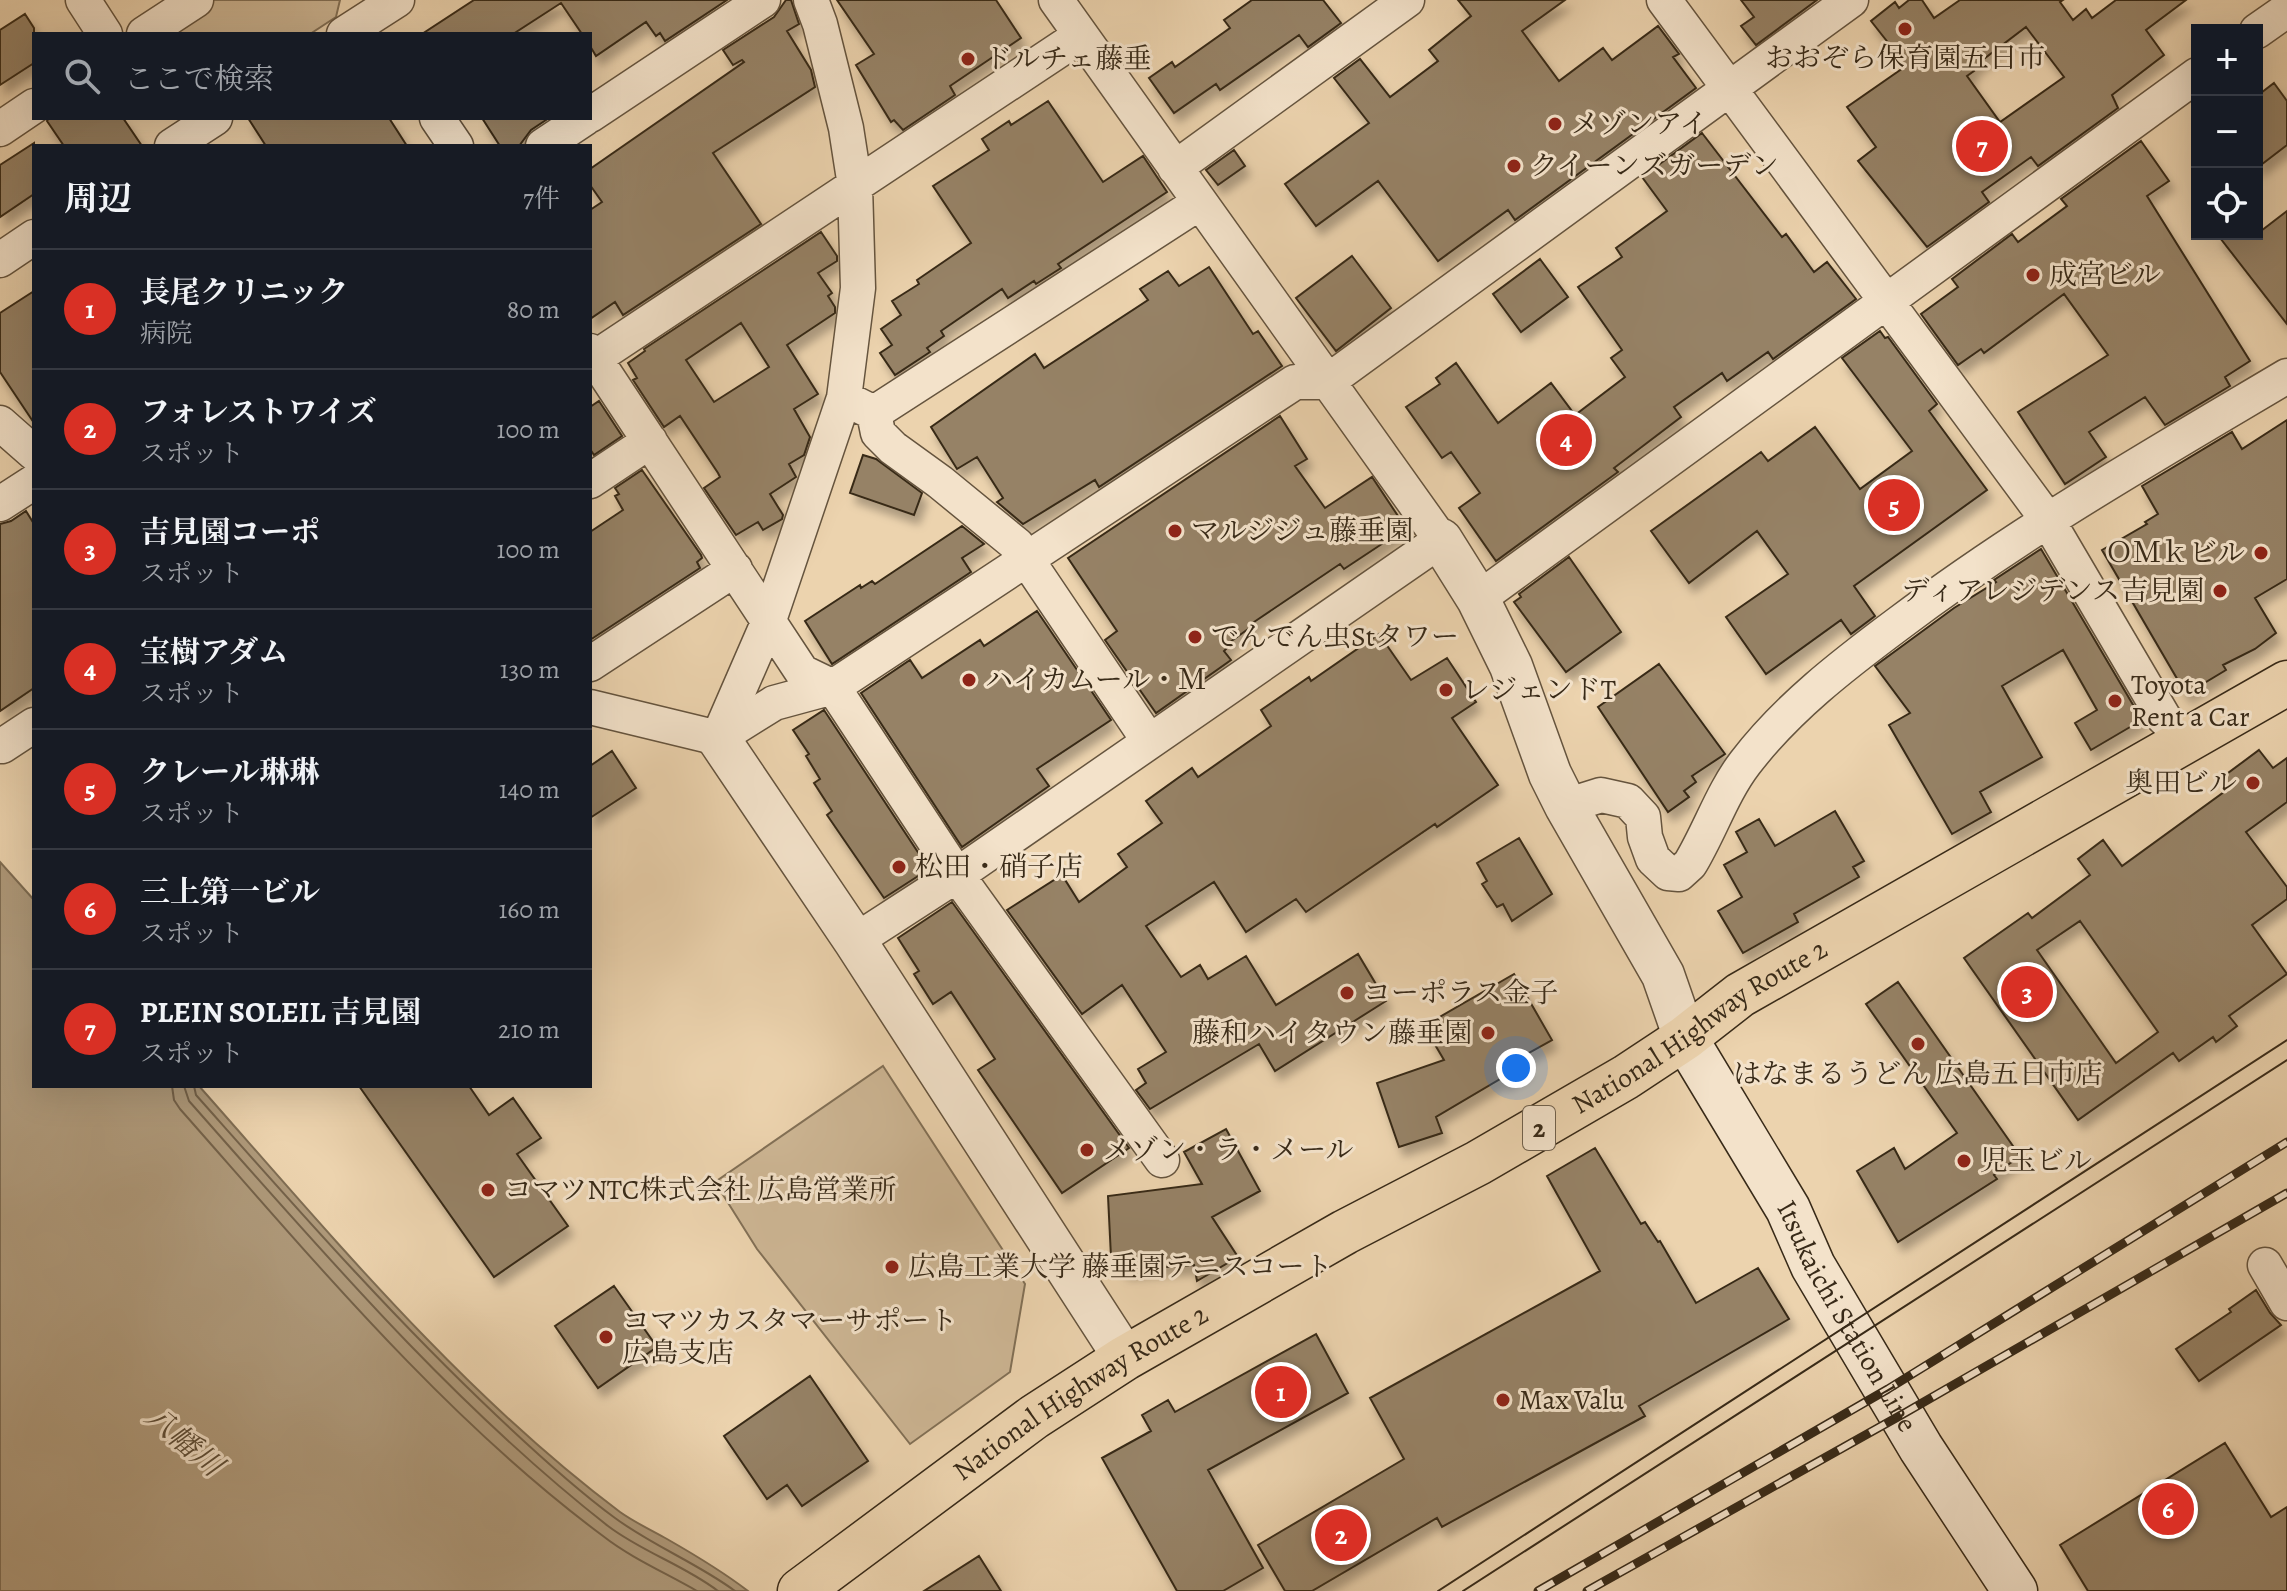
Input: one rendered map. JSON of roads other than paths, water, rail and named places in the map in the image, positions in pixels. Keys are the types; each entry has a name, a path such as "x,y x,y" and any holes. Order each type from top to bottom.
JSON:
{"highway":[{"name":"National Highway Route 2","path":"801,1590 1034,1417 1125,1358 1345,1232 1478,1163 1626,1077 1685,1038 1740,995 2287,683"}],"main road":[{"name":"Itsukaichi Station Line","path":"1685,1038 1788,1209 1813,1266 1847,1324 1921,1448 2015,1591"}],"street":[{"path":"83,0 104,32"},
{"path":"147,32 196,0"},
{"path":"592,114 763,0"},
{"path":"718,738 768,623 844,398 858,288 855,186 846,128 834,73 811,0"},
{"path":"1056,0 1441,540 1478,599 1511,666 1550,774 1663,975 1685,1038"},
{"path":"1175,168 1407,0"},
{"path":"1664,0 1738,82 2056,514 2178,708 2188,741"},
{"path":"1691,0 1738,82"},
{"path":"718,738 774,703 833,687 1295,382 1327,382 1851,0"},
{"path":"2263,27 2287,10"},
{"path":"1080,36 855,186 592,354 802,672 833,687 957,875 1162,1160"},
{"path":"1478,599 2191,79"},
{"path":"0,129 32,107"},
{"path":"172,138 211,120"},
{"path":"438,120 455,144"},
{"path":"546,144 582,120"},
{"path":"874,413 1199,203"},
{"path":"0,260 32,238"},
{"path":"1566,806 1601,795 1628,801 1643,817 1645,837 1653,859 1668,873 1679,874 1696,855 1732,781 1746,761 1798,706 1854,657 1913,612 2056,514 2287,376"},
{"path":"844,398 874,413"},
{"path":"874,413 878,433 893,448 1017,545 1149,741"},
{"path":"0,423 32,451"},
{"path":"592,480 650,441"},
{"path":"0,504 32,483"},
{"path":"855,941 957,875 1441,540"},
{"path":"592,663 735,569"},
{"path":"592,707 718,738 855,941 1125,1358"},
{"path":"2,746 32,726"},
{"path":"2265,1265 2287,1303"}],"water":[{"name":"八幡川","path":"0,862 32,898 32,1088 201,1088 399,1310 506,1416 620,1512 698,1557 748,1591 0,1591"}],"tram line":[{"path":"1438,1591 2287,1040"},
{"path":"1463,1591 2287,1060"}],"railway":[{"path":"1538,1591 1888,1389 2287,1142"},
{"path":"1587,1591 2287,1193"}],"place":[{"name":"おおぞら保育園五日市","path":"1905,29"},
{"name":"ドルチェ藤垂","path":"968,59"},
{"name":"メゾンアイ","path":"1555,124"},
{"name":"PLEIN SOLEIL 吉見園","path":"1982,146"},
{"name":"クイーンズガーデン","path":"1514,166"},
{"name":"成宮ビル","path":"2033,275"},
{"name":"宝樹アダム","path":"1566,440"},
{"name":"クレール琳琳","path":"1894,505"},
{"name":"マルジジュ藤垂園","path":"1175,531"},
{"name":"ＯＭｋビル","path":"2261,553"},
{"name":"ディアレジデンス吉見園","path":"2220,591"},
{"name":"でんでん虫Stタワー","path":"1195,637"},
{"name":"ハイカムール・Ｍ","path":"969,680"},
{"name":"レジェンドT","path":"1446,690"},
{"name":"Toyota Rent a Car","path":"2115,701"},
{"name":"奥田ビル","path":"2253,783"},
{"name":"松田・硝子店","path":"899,867"},
{"name":"吉見園コーポ","path":"2027,992"},
{"name":"コーポラス金子","path":"1347,993"},
{"name":"藤和ハイタウン藤垂園","path":"1488,1033"},
{"name":"はなまるうどん 広島五日市店","path":"1918,1044"},
{"name":"メゾン・ラ・メール","path":"1087,1150"},
{"name":"児玉ビル","path":"1964,1161"},
{"name":"コマツNTC株式会社 広島営業所","path":"488,1190"},
{"name":"広島工業大学 藤垂園テニスコート","path":"892,1267"},
{"name":"コマツカスタマーサポート 広島支店","path":"606,1337"},
{"name":"長尾クリニック","path":"1281,1392"},
{"name":"Max Valu","path":"1503,1400"},
{"name":"三上第一ビル","path":"2168,1509"},
{"name":"フォレストワイズ","path":"1341,1535"}]}
